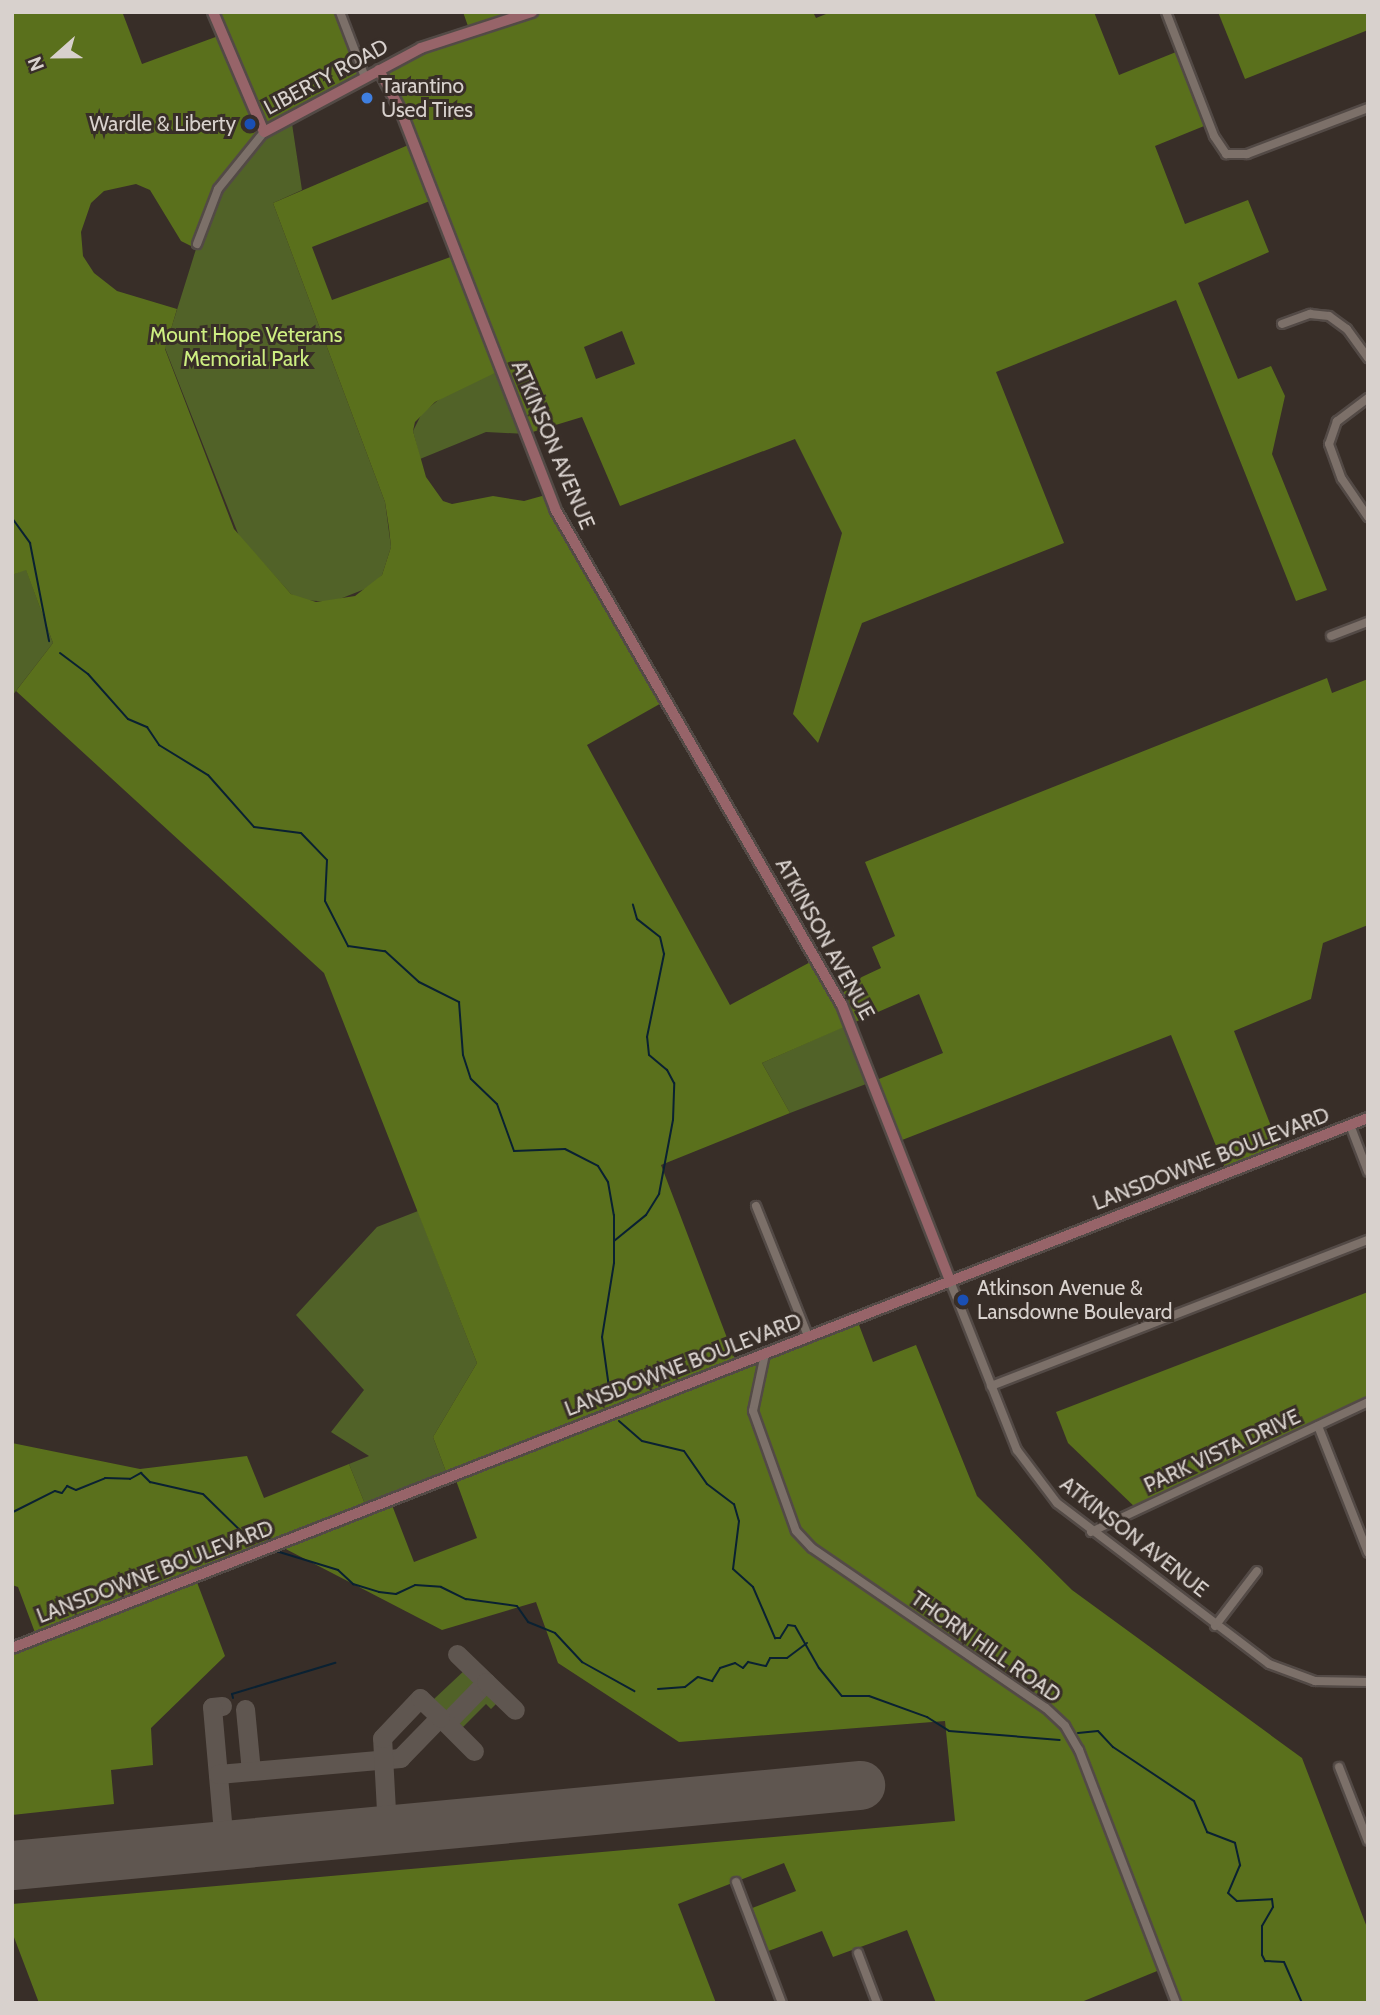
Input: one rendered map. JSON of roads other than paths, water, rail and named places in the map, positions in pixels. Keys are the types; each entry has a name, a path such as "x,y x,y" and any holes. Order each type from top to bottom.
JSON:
{"street":[{"path":"213,12 264,132"},
{"path":"340,12 365,77"},
{"name":"LIBERTY ROAD","path":"197,243 216,192 264,132 444,38 532,12"},
{"path":"1166,12 1214,136 1226,154 1247,154 1368,108"},
{"name":"ATKINSON AVENUE","path":"379,70 401,111 555,509 842,1005 991,1386 1032,1476 1091,1531 1216,1626 1284,1671 1333,1684 1368,1682"},
{"path":"1282,324 1310,314 1329,316 1347,329 1368,358"},
{"path":"1368,398 1337,421 1329,444 1342,479 1368,517"},
{"path":"1331,636 1368,622"},
{"name":"LANSDOWNE BOULEVARD","path":"12,1648 1368,1118"},
{"path":"1350,1125 1368,1172"},
{"path":"756,1206 808,1336"},
{"path":"991,1386 1368,1240"},
{"name":"THORN HILL ROAD","path":"765,1354 752,1410 796,1531 812,1548 1046,1708 1065,1726 1079,1750 1176,2003"},
{"name":"PARK VISTA DRIVE","path":"1091,1531 1368,1402"},
{"path":"1318,1426 1368,1552"},
{"path":"1216,1626 1256,1571"},
{"path":"1339,1767 1368,1841"},
{"path":"736,1882 782,2003"},
{"path":"858,1953 877,2003"}],"waterway":[{"path":"12,518 30,543 49,641"},
{"path":"60,653 88,674 128,719 147,727 159,745 208,775 254,827 301,833 327,860 325,901 348,946 385,951 419,982 459,1002 463,1055 471,1079 497,1104 514,1151 565,1149 598,1166 608,1182 614,1215 614,1263 602,1337 611,1402"},
{"path":"614,1241 646,1215 659,1194 673,1120 674,1083 667,1070 649,1055 647,1037 664,954 660,937 637,919 633,905"},
{"path":"619,1421 642,1441 684,1451 707,1484 734,1504 739,1521 733,1569 753,1587 775,1638 780,1638 788,1625 795,1626 819,1668 842,1696 869,1696 927,1717 949,1731 1060,1740"},
{"path":"12,1523 13,1512 55,1491 62,1493 67,1486 76,1490 105,1478 130,1479 141,1473 150,1482 203,1494 248,1538 266,1536 273,1542"},
{"path":"276,1551 338,1570 353,1584 379,1592 396,1594 415,1585 441,1587 466,1599 517,1606 528,1622 555,1633 582,1662 634,1691"},
{"path":"658,1689 685,1687 698,1677 712,1681 720,1668 735,1663 743,1668 748,1662 766,1666 770,1658 787,1658 807,1643"},
{"path":"233,1698 232,1694 335,1663"},
{"path":"1078,1733 1098,1731 1113,1747 1194,1801 1207,1832 1235,1843 1240,1865 1228,1893 1237,1901 1272,1899 1273,1907 1262,1926 1262,1955 1265,1961 1284,1962 1302,2003"}],"place":[{"name":"Tarantino Used Tires","path":"367,98"},
{"name":"Wardle & Liberty","path":"250,124"},
{"name":"Atkinson Avenue & Lansdowne Boulevard","path":"963,1300"}],"park label":[{"name":"Mount Hope Veterans Memorial Park","path":"246,347"}]}
